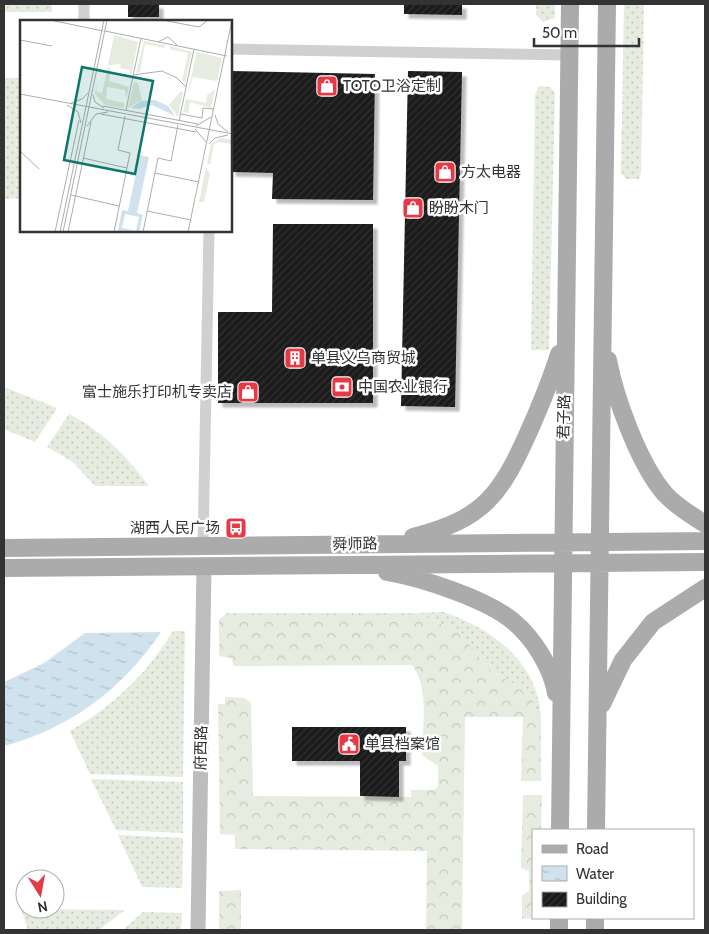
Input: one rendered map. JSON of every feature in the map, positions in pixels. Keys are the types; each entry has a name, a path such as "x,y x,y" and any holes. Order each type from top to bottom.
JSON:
{"main road":[{"name":"君子路","path":"560,829 561,563 570,4"},
{"path":"596,829 607,4"},
{"path":"378,544 439,530 462,520 482,506 499,490 511,471 545,396 565,335"},
{"path":"603,336 609,365 627,419 653,478 666,495 705,524"},
{"name":"舜师路","path":"4,548 705,541"},
{"name":"舜师路","path":"4,568 705,562"},
{"path":"352,565 403,575 450,590 497,611 514,622 530,639 552,677 561,723"},
{"path":"598,719 609,687 623,660 637,640 652,622 705,588"}],"street":[{"path":"84,4 84,20"},
{"path":"232,49 569,55"},
{"path":"203,546 209,232"},
{"name":"府西路","path":"198,930 204,566"}],"green space":[{"path":"4,4 52,4 52,12 4,12"},
{"path":"536,4 555,4 555,18 543,22 536,15"},
{"path":"624,4 644,4 641,173 639,179 626,179 621,173"},
{"path":"4,78 20,78 20,198 4,199"},
{"path":"539,86 550,87 555,93 549,350 531,350 535,95"},
{"path":"4,387 57,408 35,442 4,429"},
{"path":"69,414 81,420 113,445 149,486 95,486 73,462 47,447"},
{"path":"444,612 462,619 495,638 522,664 538,697 541,717 535,717 532,700 524,690 489,669 459,632 416,613"},
{"path":"227,613 416,613 459,632 489,669 524,690 532,700 535,717 541,717 541,781 521,781 523,717 465,717 462,930 426,930 427,851 235,849 235,835 220,834 218,704 225,704 225,697 245,698 251,703 253,796 411,797 411,790 434,790 438,786 438,766 422,755 423,696 418,674 412,665 234,666 231,658 219,656 219,620"},
{"path":"173,631 185,631 183,777 90,774 70,731 101,711 128,688 152,661"},
{"path":"91,779 183,782 183,833 116,830"},
{"path":"523,795 542,795 541,829 532,829 532,918 522,919 522,896 529,891 529,871 521,868"},
{"path":"118,835 183,838 182,888 142,887"},
{"path":"241,890 241,930 219,930 219,891"},
{"path":"65,909 125,910 99,930 28,930 24,919 65,919"},
{"path":"143,912 182,913 181,930 123,930"}],"water":[{"path":"161,632 130,671 93,704 51,729 28,739 4,746 4,682 44,663 85,633"}],"building":[{"path":"128,4 159,4 159,17 128,17"},
{"path":"404,4 462,4 462,15 404,14"},
{"path":"232,71 375,74 373,200 272,199 273,173 232,172"},
{"path":"408,71 462,72 455,407 401,406"},
{"name":"单县义乌商贸城","path":"273,224 373,224 373,403 218,403 218,312 272,312"},
{"name":"单县档案馆","path":"292,727 406,727 406,761 399,761 399,797 360,796 360,761 292,761"}],"place":[{"name":"TOTO卫浴定制","path":"327,86"},
{"name":"方太电器","path":"445,172"},
{"name":"盼盼木门","path":"413,208"},
{"name":"单县义乌商贸城","path":"295,358"},
{"name":"中国农业银行","path":"342,387"},
{"name":"富士施乐打印机专卖店","path":"248,392"},
{"name":"湖西人民广场","path":"236,528"},
{"name":"单县档案馆","path":"349,744"}]}
